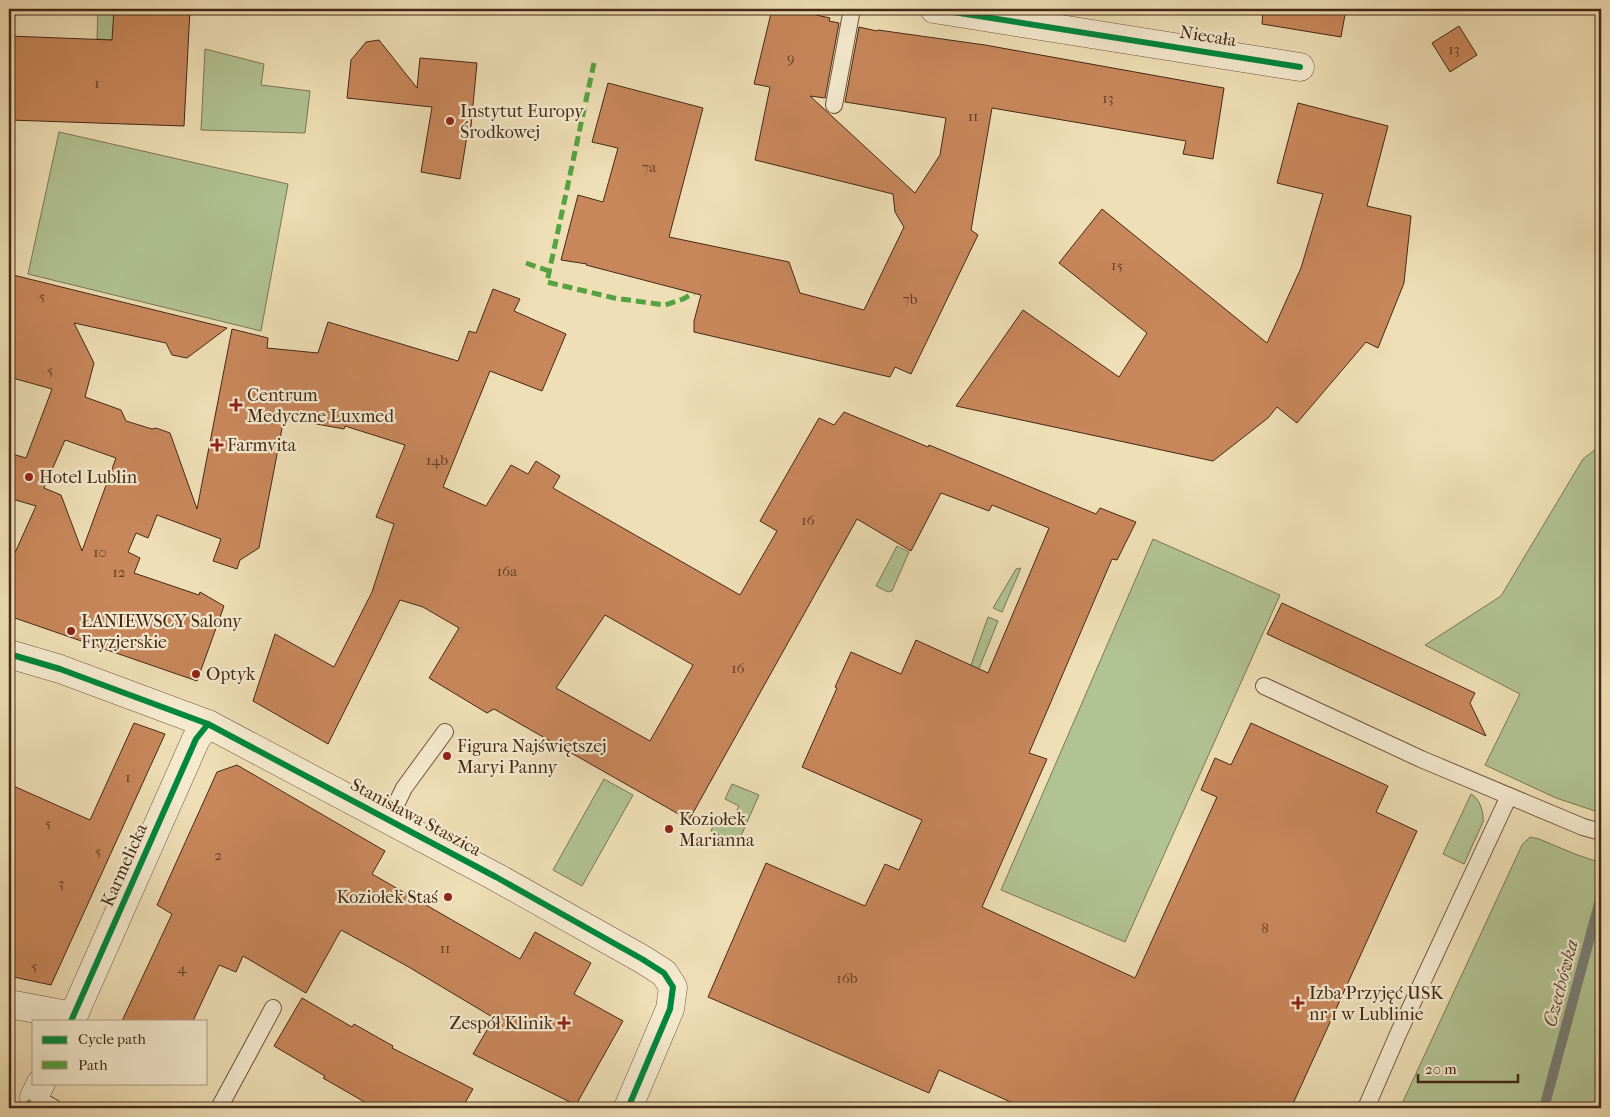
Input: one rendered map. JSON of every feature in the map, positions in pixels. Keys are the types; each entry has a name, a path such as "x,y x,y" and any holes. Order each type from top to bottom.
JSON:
{"street":[{"name":"Niecała","path":"934,9 1300,67"},
{"name":"Stanisława Staszica","path":"9,654 60,669 208,724 389,819 561,913 642,959 664,974 674,987 670,1009 628,1108"},
{"name":"Karmelicka","path":"72,1019 196,739 208,724"},
{"path":"9,1004 72,1019"}],"lane":[{"path":"834,105 852,9"},
{"path":"1264,686 1421,759 1583,827 1601,832"},
{"path":"389,819 404,788 445,732"},
{"path":"1366,1108 1403,1023 1509,796"},
{"path":"219,1108 273,1008"}],"green space":[{"path":"9,9 52,9 51,14 9,11"},
{"path":"98,9 171,9 170,22 155,42 97,39"},
{"path":"205,49 264,64 261,85 310,91 305,133 201,130"},
{"path":"59,132 288,184 261,331 28,274"},
{"path":"1601,445 1601,813 1556,798 1485,765 1520,694 1425,645 1501,596 1583,459"},
{"path":"1153,539 1280,595 1125,942 1001,890"},
{"path":"897,546 909,552 892,591 888,592 876,586"},
{"path":"1021,568 1002,612 993,608 1016,569"},
{"path":"988,617 998,621 978,671 971,665"},
{"path":"604,779 633,795 582,886 553,870"},
{"path":"732,784 759,795 737,845 711,831 716,819 729,825 739,806 725,799"},
{"path":"1471,794 1481,806 1483,822 1464,864 1443,854"},
{"path":"1530,837 1601,863 1601,1108 1400,1108 1522,845"}],"building":[{"path":"114,9 190,9 184,126 9,120 9,36 112,40"},
{"path":"772,9 789,9 830,18 829,21 839,23 825,98 810,96 915,193 940,155 946,118 845,102 859,27 985,45 1224,88 1213,159 1183,154 1186,141 992,108 971,230 978,235 911,374 895,367 890,377 694,332 694,321 701,295 587,264 561,260 578,195 603,202 618,148 592,142 608,83 703,108 669,237 789,262 800,293 864,310 904,227 895,212 893,194 755,160 770,87 754,84"},
{"path":"1263,9 1346,9 1341,37 1262,24"},
{"path":"1459,26 1477,55 1450,72 1432,43"},
{"name":"Instytut Europy Środkowej","path":"379,40 417,88 420,58 477,63 470,136 467,136 460,179 421,172 432,107 347,98 351,60 366,42"},
{"path":"1298,103 1388,126 1367,206 1411,216 1404,283 1378,348 1366,342 1297,423 1277,407 1268,418 1213,461 956,406 1023,310 1119,377 1147,333 1059,263 1102,209 1267,343 1301,268 1323,194 1277,183"},
{"path":"9,274 227,328 187,358 172,355 166,343 74,323 94,363 85,397 121,410 126,421 170,433 197,509 232,329 268,338 267,348 318,353 328,322 458,361 469,331 476,333 493,289 520,299 514,311 566,334 542,391 490,371 443,487 486,506 511,465 528,474 536,461 560,476 553,488 740,595 777,531 760,521 819,418 834,425 844,412 1096,514 1100,508 1136,522 1117,560 1112,559 1029,753 1047,759 982,907 1135,978 1217,797 1201,790 1215,758 1231,765 1251,723 1388,786 1376,812 1417,831 1291,1108 1024,1108 939,1070 929,1093 708,997 766,863 865,906 885,864 899,870 922,820 802,767 851,652 901,674 916,640 988,673 1049,528 992,505 989,511 941,493 911,551 857,519 689,820 494,709 487,713 429,678 459,628 423,607 400,600 328,744 253,701 275,634 334,667 372,592 394,524 376,517 405,445 345,426 344,429 284,418 259,548 240,560 237,569 213,561 221,539 157,515 148,538 136,533 128,552 140,558 134,573 199,595 200,592 224,606 197,681 9,616 9,566 36,506 9,498 9,453 26,458 52,389 9,377","holes":["65,440 116,458 82,551 61,495 44,488","605,615 693,665 650,741 556,688"]},
{"path":"1282,603 1475,693 1470,703 1486,736 1267,634"},
{"path":"134,723 165,734 51,985 9,976 9,784 90,820"},
{"path":"237,765 385,851 372,874 520,959 535,932 591,963 574,994 623,1021 576,1105 473,1054 494,1018 407,966 341,930 306,993 243,956 236,972 219,965 193,1020 122,1020 172,914 157,905 217,772"},
{"path":"302,998 352,1027 354,1024 393,1046 392,1048 473,1089 462,1108 375,1108 323,1078 325,1076 274,1046"}],"waterway":[{"name":"Czechówka","path":"1544,1108 1601,896"}],"marked path":[{"path":"594,63 547,282 614,298 665,305 694,293"},
{"path":"526,263 549,271"},
{"path":"24,1108 34,1097"}],"cycle path":[{"path":"934,9 1300,67"},
{"path":"9,654 60,669 208,724 496,877 664,973 673,987 670,1009 628,1108"},
{"path":"71,1020 196,739 208,724"}],"place":[{"name":"Instytut Europy Środkowej","path":"450,121"},
{"name":"Centrum Medyczne Luxmed","path":"236,405"},
{"name":"Farmvita","path":"217,445"},
{"name":"Hotel Lublin","path":"29,477"},
{"name":"ŁANIEWSCY Salony Fryzjerskie","path":"71,631"},
{"name":"Optyk","path":"196,674"},
{"name":"Figura Najświętszej Maryi Panny","path":"447,756"},
{"name":"Koziołek Marianna","path":"669,829"},
{"name":"Koziołek Staś","path":"448,897"},
{"name":"Izba Przyjęć USK nr 1 w Lublinie","path":"1298,1003"},
{"name":"Zespół Klinik","path":"564,1023"}]}
